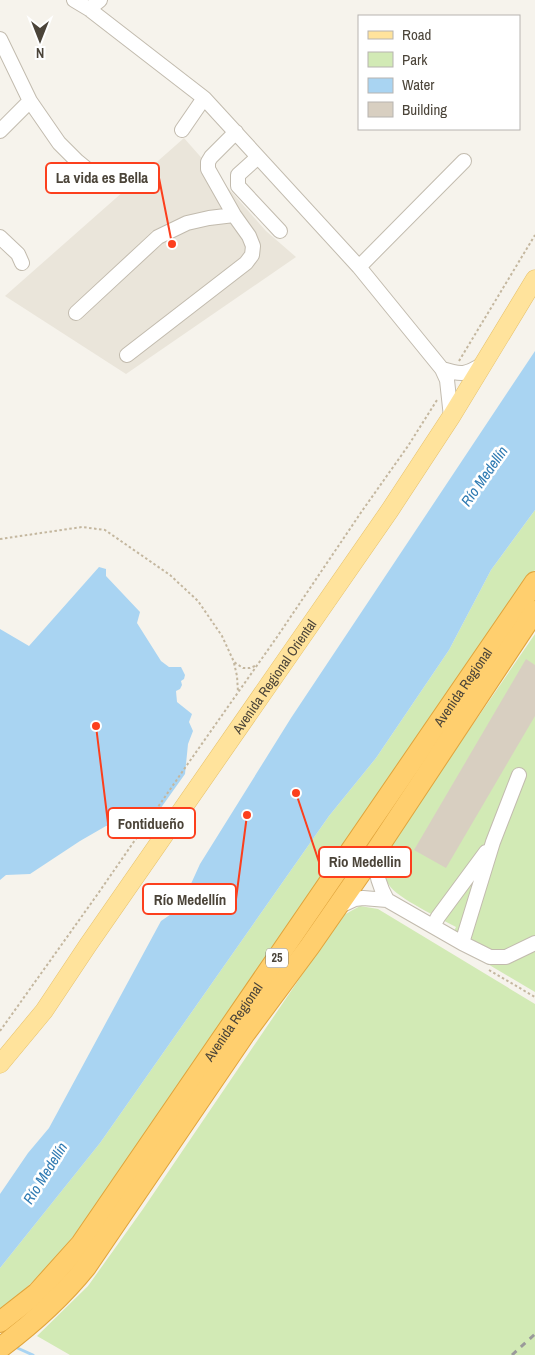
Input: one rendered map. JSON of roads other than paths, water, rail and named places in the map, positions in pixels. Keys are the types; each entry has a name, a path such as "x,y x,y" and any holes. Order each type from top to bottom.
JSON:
{"highway":[{"name":"Avenida Regional","path":"2,1321 37,1293 81,1244 535,582"},
{"name":"Avenida Regional","path":"0,1348 22,1332 55,1302 86,1267 244,1036 376,851 535,611"}],"main road":[{"name":"Avenida Regional Oriental","path":"0,1064 44,1011 390,510 535,279"}],"street":[{"path":"74,0 94,5 204,98 358,267 447,375 450,417"},
{"path":"0,38 30,100 59,143 105,184"},
{"path":"182,130 204,98"},
{"path":"0,131 30,100"},
{"path":"127,355 246,263 252,255 253,246 249,236 234,216 208,169 208,162 211,157 236,132"},
{"path":"258,157 238,175 238,186 280,231"},
{"path":"358,267 464,162"},
{"path":"76,313 158,237 187,224 209,218 234,216"},
{"path":"0,237 18,254 22,263"},
{"path":"447,375 470,373 483,364"},
{"path":"462,943 493,842 519,774"},
{"path":"433,926 493,842"},
{"path":"376,851 376,876 387,900"},
{"path":"337,907 355,899 387,900 490,957 506,956 535,943"}],"water":[{"path":"535,351 535,510 491,570 449,650 376,758 329,816 100,1143 0,1268 0,1194 28,1153 49,1128 161,921 180,908 200,864 291,718"},
{"path":"99,567 106,569 106,576 140,612 137,623 161,661 169,667 181,667 185,675 181,681 180,689 176,691 177,702 192,714 189,722 193,731 188,744 185,774 153,819 126,825 106,826 30,874 6,875 0,880 0,629 29,646"}],"waterway":[{"path":"13,1346 33,1355"}],"railway":[{"path":"512,1355 535,1334"}],"place":[{"name":"La vida es Bella","path":"172,244"},
{"name":"Fontidueño","path":"96,726"},
{"name":"Rio Medellin","path":"296,793"},
{"name":"Río Medellín","path":"247,815"}]}
